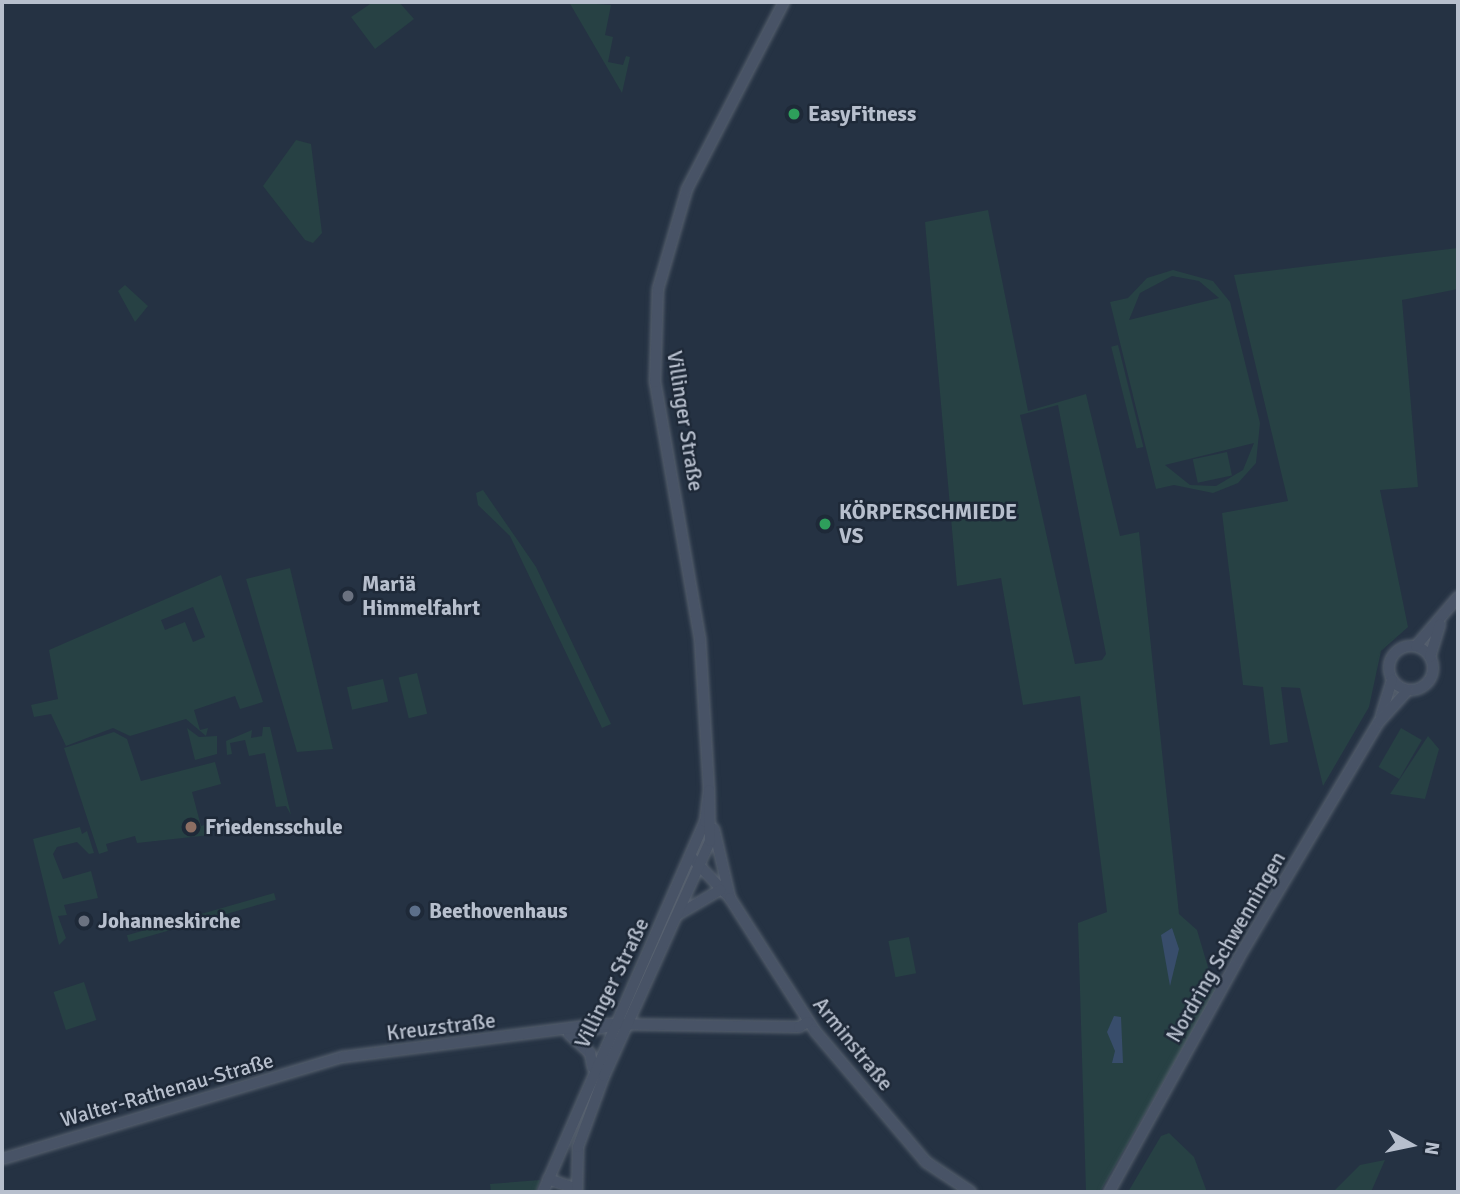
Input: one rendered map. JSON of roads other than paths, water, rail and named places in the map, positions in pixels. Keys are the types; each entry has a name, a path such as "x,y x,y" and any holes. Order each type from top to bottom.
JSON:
{"main road":[{"name":"Villinger Straße","path":"543,1192 593,1068 713,828 693,580 655,382 658,289 687,189 784,2"},
{"path":"1441,622 1430,657 1431,679 1408,690 1392,680 1391,659 1401,648 1416,646 1441,622 1458,597"},
{"path":"1416,646 1430,657"},
{"name":"Nordring Schwenningen","path":"1379,722 1392,680"},
{"name":"Nordring Schwenningen","path":"1109,1192 1238,959 1379,722 1408,690"},
{"name":"Villinger Straße","path":"578,1191 578,1147 628,1025 679,914 698,857 709,790"},
{"name":"Arminstraße","path":"713,828 723,886"},
{"name":"Arminstraße","path":"698,857 723,886 808,1022 926,1162 971,1192"},
{"path":"679,914 723,886"},
{"name":"Kreuzstraße","path":"343,1057 614,1025 799,1027 808,1022"},
{"name":"Kreuzstraße","path":"543,1034 569,1034 614,1025"},
{"path":"569,1034 590,1053 593,1068"},
{"name":"Walter-Rathenau-Straße","path":"2,1159 343,1057"},
{"path":"548,1179 578,1191"}],"water":[{"path":"1172,928 1179,949 1170,986 1161,935"},
{"path":"1114,1016 1121,1017 1123,1063 1112,1063 1115,1051 1107,1032"}],"place":[{"name":"EasyFitness","path":"794,114"},
{"name":"KÖRPERSCHMIEDE VS","path":"825,524"},
{"name":"Mariä Himmelfahrt","path":"348,596"},
{"name":"Friedensschule","path":"191,827"},
{"name":"Beethovenhaus","path":"415,911"},
{"name":"Johanneskirche","path":"84,921"}]}
